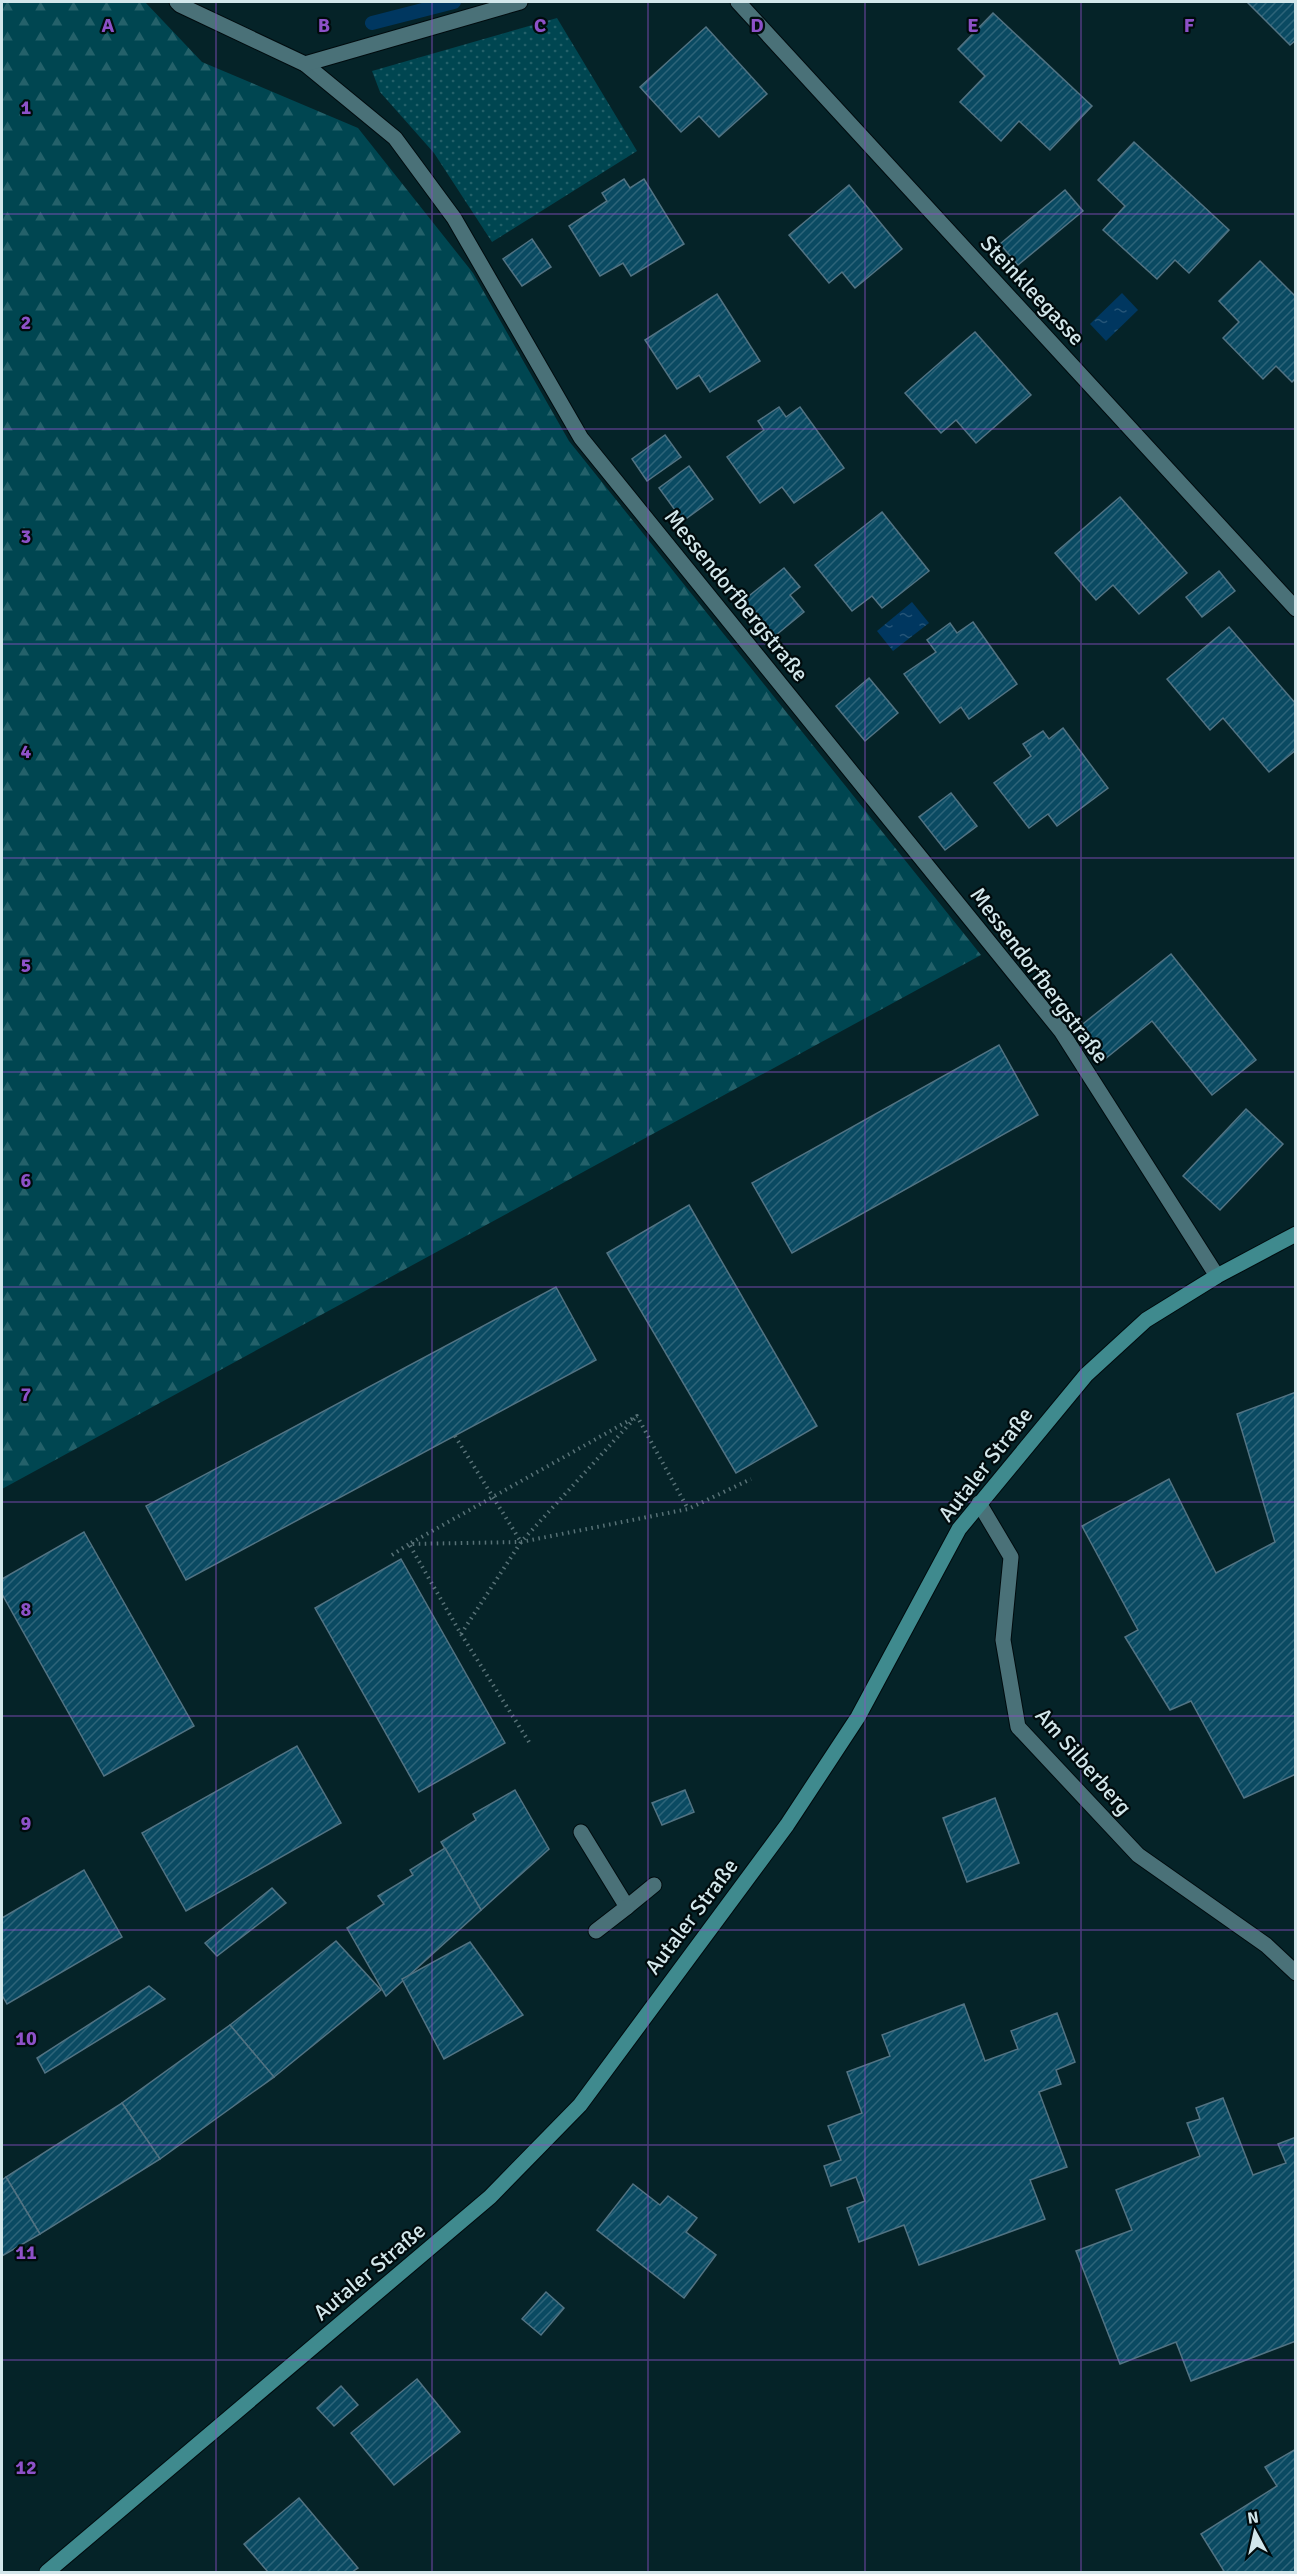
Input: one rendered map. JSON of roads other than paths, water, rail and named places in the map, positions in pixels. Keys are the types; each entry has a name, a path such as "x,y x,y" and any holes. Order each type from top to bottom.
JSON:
{"main road":[{"name":"Autaler Straße","path":"48,2572 490,2197 580,2105 787,1825 858,1717 959,1529 979,1503 1086,1375 1146,1320 1216,1276 1296,1234"}],"street":[{"name":"Messendorfbergstraße","path":"177,2 304,64 395,138 454,218 581,438 1061,1031 1216,1276"},
{"path":"304,64 520,2"},
{"name":"Steinkleegasse","path":"738,2 1296,609"},
{"name":"Am Silberberg","path":"979,1503 1011,1557 1003,1640 1018,1727 1138,1855 1266,1945 1296,1973"},
{"path":"581,1832 627,1907"},
{"path":"596,1931 654,1885"}],"water":[{"path":"1122,293 1138,310 1106,341 1090,324"},
{"path":"912,602 929,623 893,651 877,631"}],"waterway":[{"path":"372,23 454,2"}]}
